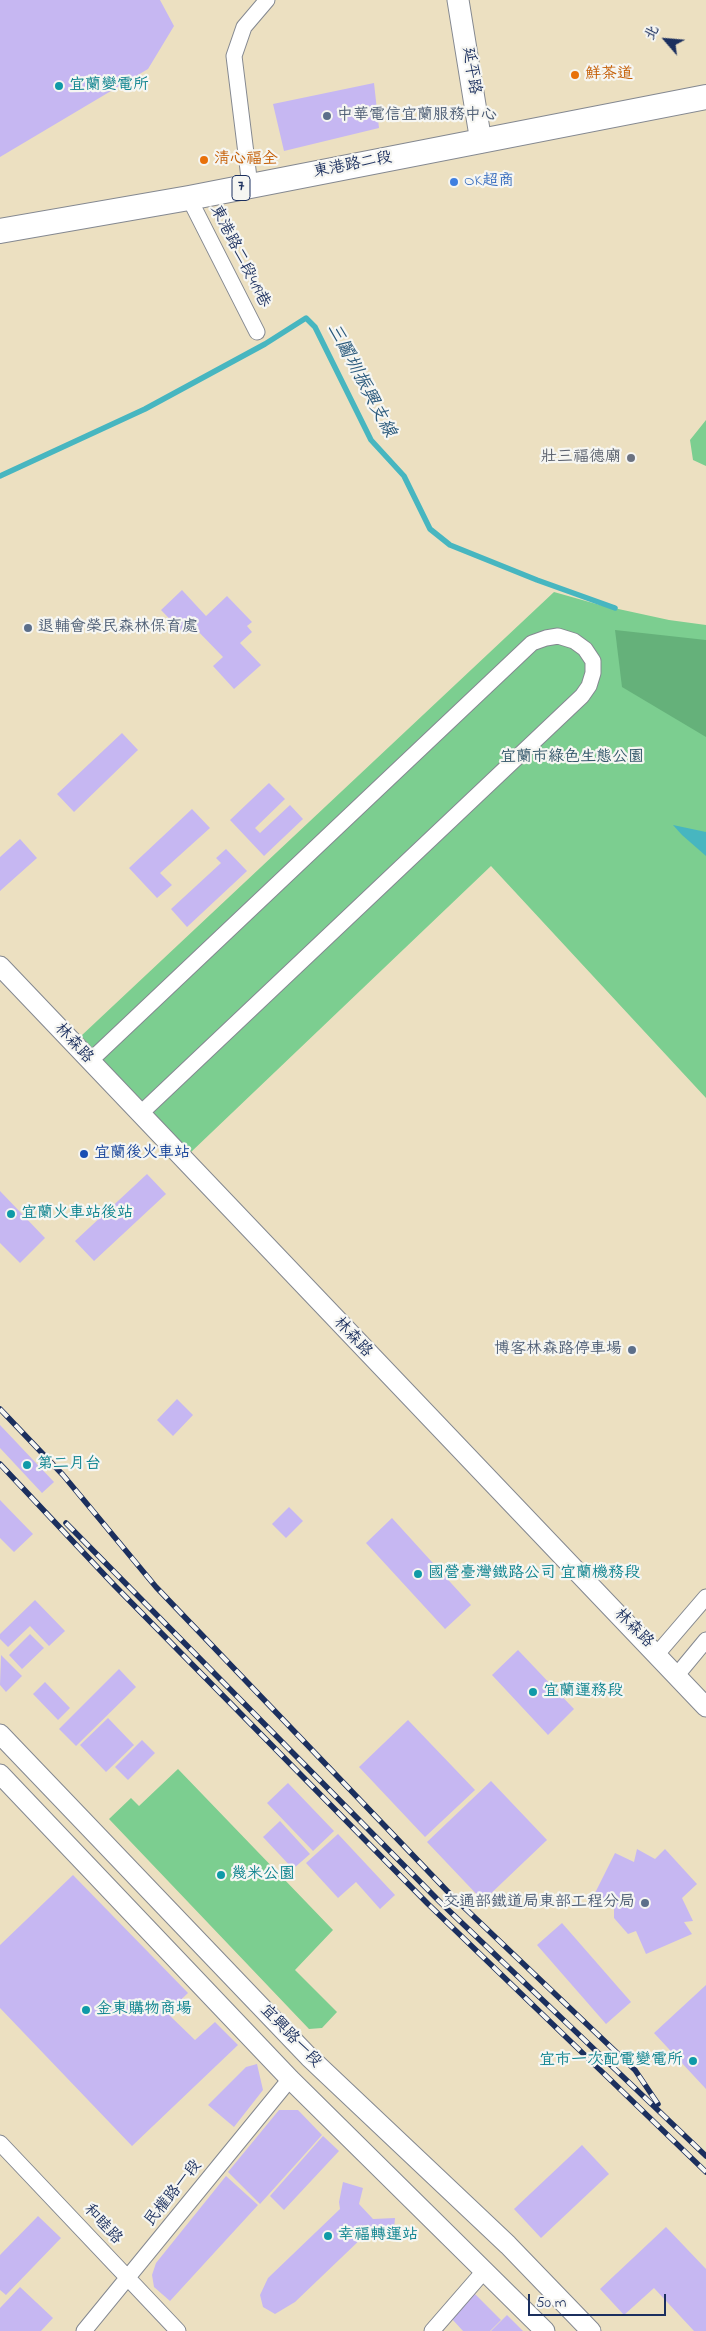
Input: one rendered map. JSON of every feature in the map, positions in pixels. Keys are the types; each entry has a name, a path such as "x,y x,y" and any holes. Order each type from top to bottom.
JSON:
{"main road":[{"name":"延平路","path":"458,0 481,142"},
{"name":"東港路二段","path":"0,231 189,198 706,97"}],"street":[{"path":"250,186 234,56 244,27 267,0"},
{"name":"東港路二段419巷","path":"189,198 257,332"},
{"path":"90,1061 532,643 558,636 574,641 585,649 592,661 593,673 582,696 140,1114"},
{"name":"林森路","path":"0,966 555,1551 678,1675 706,1707"},
{"path":"657,1654 706,1596"},
{"path":"678,1675 706,1640"},
{"name":"宜興路一段","path":"0,1734 308,2057 508,2245 591,2331"},
{"name":"宜興路一段","path":"0,1774 290,2079 545,2331"},
{"name":"民權路一段","path":"84,2331 290,2079"},
{"name":"和睦路","path":"0,2143 178,2331"},
{"path":"432,2331 485,2270"}],"green space":[{"path":"706,420 706,466 693,460 690,440"},
{"name":"宜蘭市綠色生態公園","path":"554,592 600,605 669,620 706,625 706,1098 491,866 190,1153 81,1036"},
{"path":"615,630 706,640 706,737 622,687"},
{"name":"幾米公園","path":"178,1769 333,1930 295,1970 337,2012 322,2028 309,2029 109,1819 131,1798 139,1806"}],"water":[{"path":"673,825 706,832 706,856 682,835"}],"building":[{"name":"宜蘭變電所","path":"0,0 160,0 174,26 148,69 0,157"},
{"name":"中華電信宜蘭服務中心","path":"374,83 379,128 284,151 273,104"},
{"name":"退輔會榮民森林保育處","path":"182,590 206,616 227,596 252,622 247,626 252,632 240,643 261,665 234,689 213,666 223,657 193,626 184,634 161,610"},
{"path":"122,733 138,750 74,812 57,794"},
{"path":"269,783 285,799 255,828 260,833 290,805 303,819 264,856 230,820"},
{"path":"192,809 210,828 160,873 172,885 157,898 129,868"},
{"path":"20,839 37,858 0,891 0,857"},
{"path":"226,849 247,871 187,927 171,909 221,863 216,858"},
{"path":"147,1174 166,1194 94,1261 75,1241"},
{"name":"宜蘭火車站後站","path":"0,1191 45,1238 20,1263 0,1243"},
{"path":"177,1399 193,1415 173,1436 157,1420"},
{"name":"第二月台","path":"0,1425 54,1482 42,1493 0,1448"},
{"path":"0,1500 33,1534 14,1552 0,1538"},
{"path":"289,1507 303,1521 286,1538 272,1524"},
{"name":"國營臺灣鐵路公司 宜蘭機務段","path":"392,1518 471,1605 445,1629 366,1543"},
{"path":"35,1600 65,1631 49,1646 30,1626 8,1647 0,1639 0,1634"},
{"path":"30,1634 44,1648 22,1669 9,1655"},
{"name":"宜蘭運務段","path":"518,1650 574,1709 548,1735 492,1675"},
{"path":"1,1655 22,1676 6,1692 0,1685"},
{"path":"119,1669 136,1687 76,1746 59,1729"},
{"path":"45,1682 70,1708 58,1720 33,1694"},
{"path":"108,1718 134,1745 106,1772 80,1745"},
{"path":"408,1720 475,1790 425,1837 359,1767"},
{"path":"142,1740 155,1753 128,1780 115,1767"},
{"path":"491,1781 547,1840 483,1901 427,1842"},
{"path":"288,1783 334,1831 313,1851 267,1803"},
{"path":"280,1821 310,1854 293,1869 263,1837"},
{"path":"338,1834 395,1895 380,1909 356,1882 338,1898 306,1863"},
{"name":"交通部鐵道局東部工程分局","path":"637,1849 655,1859 665,1849 697,1884 682,1898 693,1921 684,1922 692,1934 646,1954 636,1931 628,1934 614,1918 614,1908 594,1895 615,1853 634,1862"},
{"name":"金東購物商場","path":"73,1875 188,1993 167,2013 195,2040 215,2022 238,2045 132,2146 0,2008 0,1945"},
{"path":"562,1923 631,2002 606,2024 537,1945"},
{"name":"宜市一次配電變電所","path":"706,1985 706,2089 654,2033"},
{"path":"257,2064 263,2090 234,2127 208,2105 246,2067"},
{"path":"279,2110 298,2110 322,2135 260,2204 228,2172"},
{"path":"323,2136 339,2151 284,2210 270,2196"},
{"path":"582,2145 609,2174 541,2238 514,2209"},
{"path":"226,2176 258,2205 170,2301 154,2287 152,2275 156,2263"},
{"path":"343,2182 363,2188 359,2204 373,2219 395,2218 393,2240 371,2239 364,2236 295,2302 275,2314 263,2307 260,2295 268,2278 340,2209 339,2202"},
{"path":"38,2216 61,2238 6,2295 0,2290 0,2255"},
{"path":"666,2227 706,2269 706,2331 694,2331 654,2288 624,2315 600,2289"},
{"path":"20,2287 53,2318 41,2331 0,2331 0,2308"},
{"path":"475,2294 501,2320 490,2331 463,2331 452,2319"},
{"path":"507,2315 523,2331 491,2331"}],"waterway":[{"name":"三鬮圳振興支線","path":"0,476 145,409 265,344 306,318 315,327 371,440 404,476 430,529 450,545 537,580 615,608"}],"railway":[{"path":"0,1409 63,1475 156,1587 450,1894 635,2070 658,2104"},
{"path":"0,1464 114,1585 428,1904 706,2172"},
{"path":"66,1523 440,1902 706,2156"}],"place":[{"name":"鮮茶道","path":"575,75"},
{"name":"宜蘭變電所","path":"59,86"},
{"name":"中華電信宜蘭服務中心","path":"327,116"},
{"name":"清心福全","path":"204,160"},
{"name":"OK超商","path":"454,182"},
{"name":"壯三福德廟","path":"631,458"},
{"name":"退輔會榮民森林保育處","path":"28,628"},
{"name":"宜蘭後火車站","path":"84,1154"},
{"name":"宜蘭火車站後站","path":"11,1214"},
{"name":"博客林森路停車場","path":"632,1350"},
{"name":"第二月台","path":"27,1465"},
{"name":"國營臺灣鐵路公司 宜蘭機務段","path":"418,1574"},
{"name":"宜蘭運務段","path":"533,1692"},
{"name":"幾米公園","path":"221,1875"},
{"name":"交通部鐵道局東部工程分局","path":"645,1903"},
{"name":"金東購物商場","path":"86,2010"},
{"name":"宜市一次配電變電所","path":"693,2061"},
{"name":"幸福轉運站","path":"328,2236"}]}
